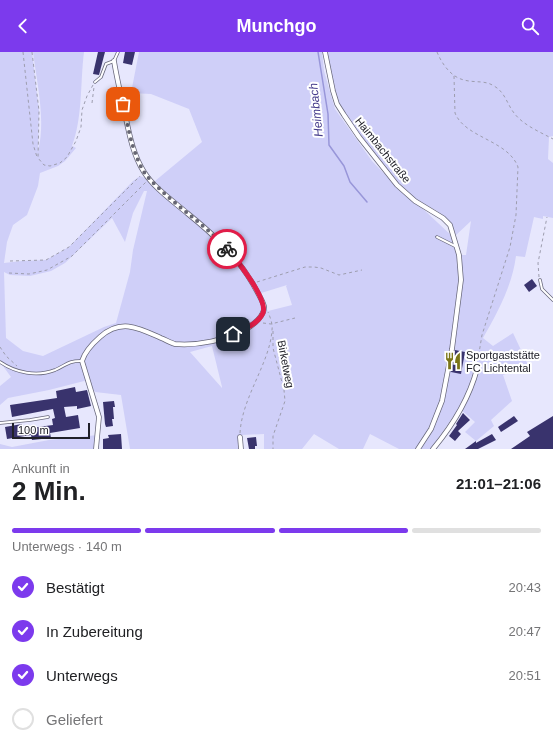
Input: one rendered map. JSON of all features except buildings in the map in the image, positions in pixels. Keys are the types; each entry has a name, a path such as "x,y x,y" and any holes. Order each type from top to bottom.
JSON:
{"street":[{"name":"Haimbachstraße","path":"325,52 333,91 344,115 359,137 397,185 415,201 443,218 450,225 459,255 461,280 442,401 431,429 418,449"},
{"path":"96,449 99,417 82,361 84,353 98,339 112,328 128,326 138,328 174,344 208,341 233,334 247,328 255,322 262,313 264,306 252,283 238,262 220,241 149,179 143,170 130,134 114,61"},
{"path":"433,449 442,439 461,409 472,386 477,369"},
{"path":"240,437 241,449"}],"lane":[{"path":"95,82 101,77 106,64 114,61 118,52"},
{"path":"437,237 456,247"},
{"path":"540,280 542,289 553,300"},
{"path":"0,362 24,373 42,374 55,370 72,361 82,361"},
{"path":"0,423 48,417"}],"path":[{"path":"23,52 33,144 38,158 44,165 50,166 60,163 67,157 81,128 82,110 87,96 95,82"},
{"path":"32,52 39,111 38,158"},
{"path":"437,52 448,70 454,76 464,80 485,82 495,86 502,93 514,114 522,121 552,139"},
{"path":"454,76 457,118 476,134 496,144 516,161 518,167 516,215 510,247 482,335 477,369"},
{"path":"92,103 95,82"},
{"path":"9,273 29,274 47,270 72,256 149,179 142,174 137,177 69,247 46,260 10,261"},
{"path":"540,280 538,263 547,217"},
{"path":"252,283 305,267 321,268 339,275 362,270"},
{"path":"240,437 240,426 247,401 270,344 272,328 268,311 264,306"},
{"path":"255,322 271,324 295,318"},
{"name":"Birketweg","path":"272,328 273,348 284,390 285,401 272,436 273,449"},
{"path":"0,347 6,356 24,373"}],"shaded area":[{"path":"0,52 32,52 39,111 38,151 41,114 33,52 84,52 80,112 76,135 72,146 76,148 65,161 58,166 40,173 38,186 27,215 13,225 7,242 4,263 46,260 69,247 133,181 140,176 145,178 199,225 230,255 257,292 253,280 228,246 163,190 155,181 202,142 189,109 151,94 131,93 139,52 322,52 324,71 335,109 372,161 399,189 453,237 459,255 466,255 471,221 456,235 450,222 437,211 412,198 397,183 361,139 340,106 332,85 325,52 553,52 553,136 549,137 548,159 553,163 553,218 543,216 543,219 534,217 525,257 516,256 508,288 499,309 483,338 493,346 513,333 528,365 503,375 512,401 491,420 494,426 476,441 465,432 475,422 459,408 431,449 399,449 370,434 363,449 339,449 314,434 302,449 264,449 264,434 242,435 240,437 239,449 130,449 121,395 95,392 88,380 8,398 0,405 0,386 11,377 0,362","holes":["144,191 147,191 133,250 130,272 116,323 104,327 43,356 23,351 6,338 4,272 10,275 30,276 51,271 65,263 112,218 125,242 133,213","287,285 286,286 292,305 268,311 258,294","212,346 222,388 190,352"]},
{"path":"98,435 96,449 0,449 0,444 12,447 49,440"}],"waterway":[{"name":"Heimbach","path":"318,52 328,114 329,145 344,166 350,182 367,202"}],"way so far":[{"path":"123,104 136,154 149,179 177,205 210,232 227,249"}],"place":[{"name":"Sportgaststätte FC Lichtental","path":"453,361"}],"route":[{"path":"227,249 247,275 264,306 258,319 247,328 233,334"}]}
